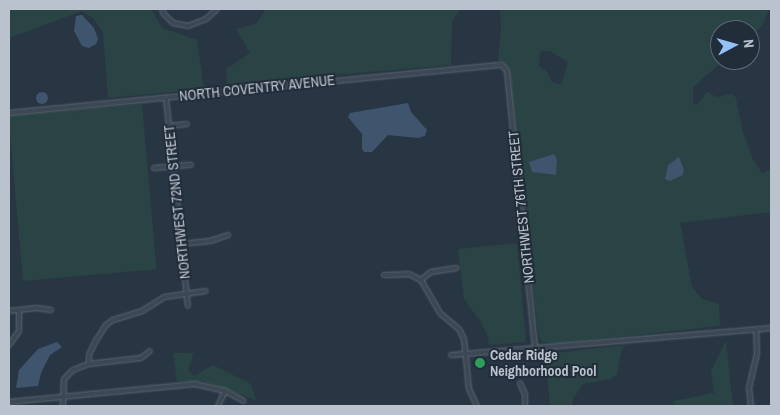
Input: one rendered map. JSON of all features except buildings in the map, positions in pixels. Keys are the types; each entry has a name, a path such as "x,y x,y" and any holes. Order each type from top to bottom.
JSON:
{"street":[{"path":"162,9 164,14 173,23 188,26 206,19 217,9"},
{"name":"NORTH COVENTRY AVENUE","path":"9,113 498,64 504,67"},
{"name":"NORTHWEST 76TH STREET","path":"504,67 507,71 535,349"},
{"name":"NORTHWEST 72ND STREET","path":"166,98 188,306"},
{"path":"168,126 187,124"},
{"path":"154,168 191,165"},
{"path":"181,244 210,241 228,235"},
{"path":"421,280 431,272 457,268"},
{"path":"384,275 409,274 421,280 441,314 459,329 464,339 469,389 477,406"},
{"path":"89,364 89,355 95,342 106,325 113,320 142,311 164,297 206,291"},
{"path":"9,311 37,308 51,310"},
{"path":"9,345 19,331 19,310"},
{"path":"451,355 771,328"},
{"path":"751,406 749,388 757,354 756,329"},
{"path":"63,406 64,379 69,374 89,364 141,358 150,351"},
{"path":"520,383 525,394 525,406"},
{"path":"9,402 178,384 195,384 224,391 244,401"},
{"path":"218,406 224,391"}],"green space":[{"path":"9,9 151,9 162,28 197,40 204,89 108,98 103,32 93,18 82,11 9,38"},
{"path":"266,9 461,9 452,20 451,65 227,84 226,69 250,53 236,29 256,24"},
{"path":"500,9 769,9 760,28 760,20 710,20 710,70 713,70 693,87 693,104 697,105 707,92 717,97 732,94 736,98 742,129 753,160 762,173 771,169 771,212 680,223 692,287 702,299 719,304 720,326 560,343 542,342 539,337 527,240 510,69 501,61 498,61 501,27","holes":["542,51 550,51 568,62 561,85 552,82 547,72 539,66 540,53"]},
{"path":"142,104 156,269 23,281 9,116"},
{"path":"517,243 526,342 489,345 488,337 481,322 464,299 458,249"},
{"path":"726,341 733,406 674,406 673,401 714,393 711,371"},
{"path":"625,345 621,352 617,375 611,379 583,384 573,399 572,406 550,406 545,354"},
{"path":"173,353 194,353 188,370 194,376 213,365 251,384 256,400 202,381 177,381"}],"water":[{"path":"82,15 94,28 98,39 96,44 89,48 82,46 74,31 76,16"},
{"path":"40,92 44,92 48,98 44,104 40,104 36,100 36,96"},
{"path":"408,103 411,112 427,130 425,136 418,138 388,135 372,152 364,152 362,149 362,134 348,117 350,113"},
{"path":"554,154 557,160 556,175 532,172 529,162"},
{"path":"679,157 684,170 683,175 670,181 665,179 668,165"},
{"path":"57,342 62,347 50,355 41,373 38,386 16,388 19,370 38,349"}],"place":[{"name":"Cedar Ridge Neighborhood Pool","path":"480,363"}]}
